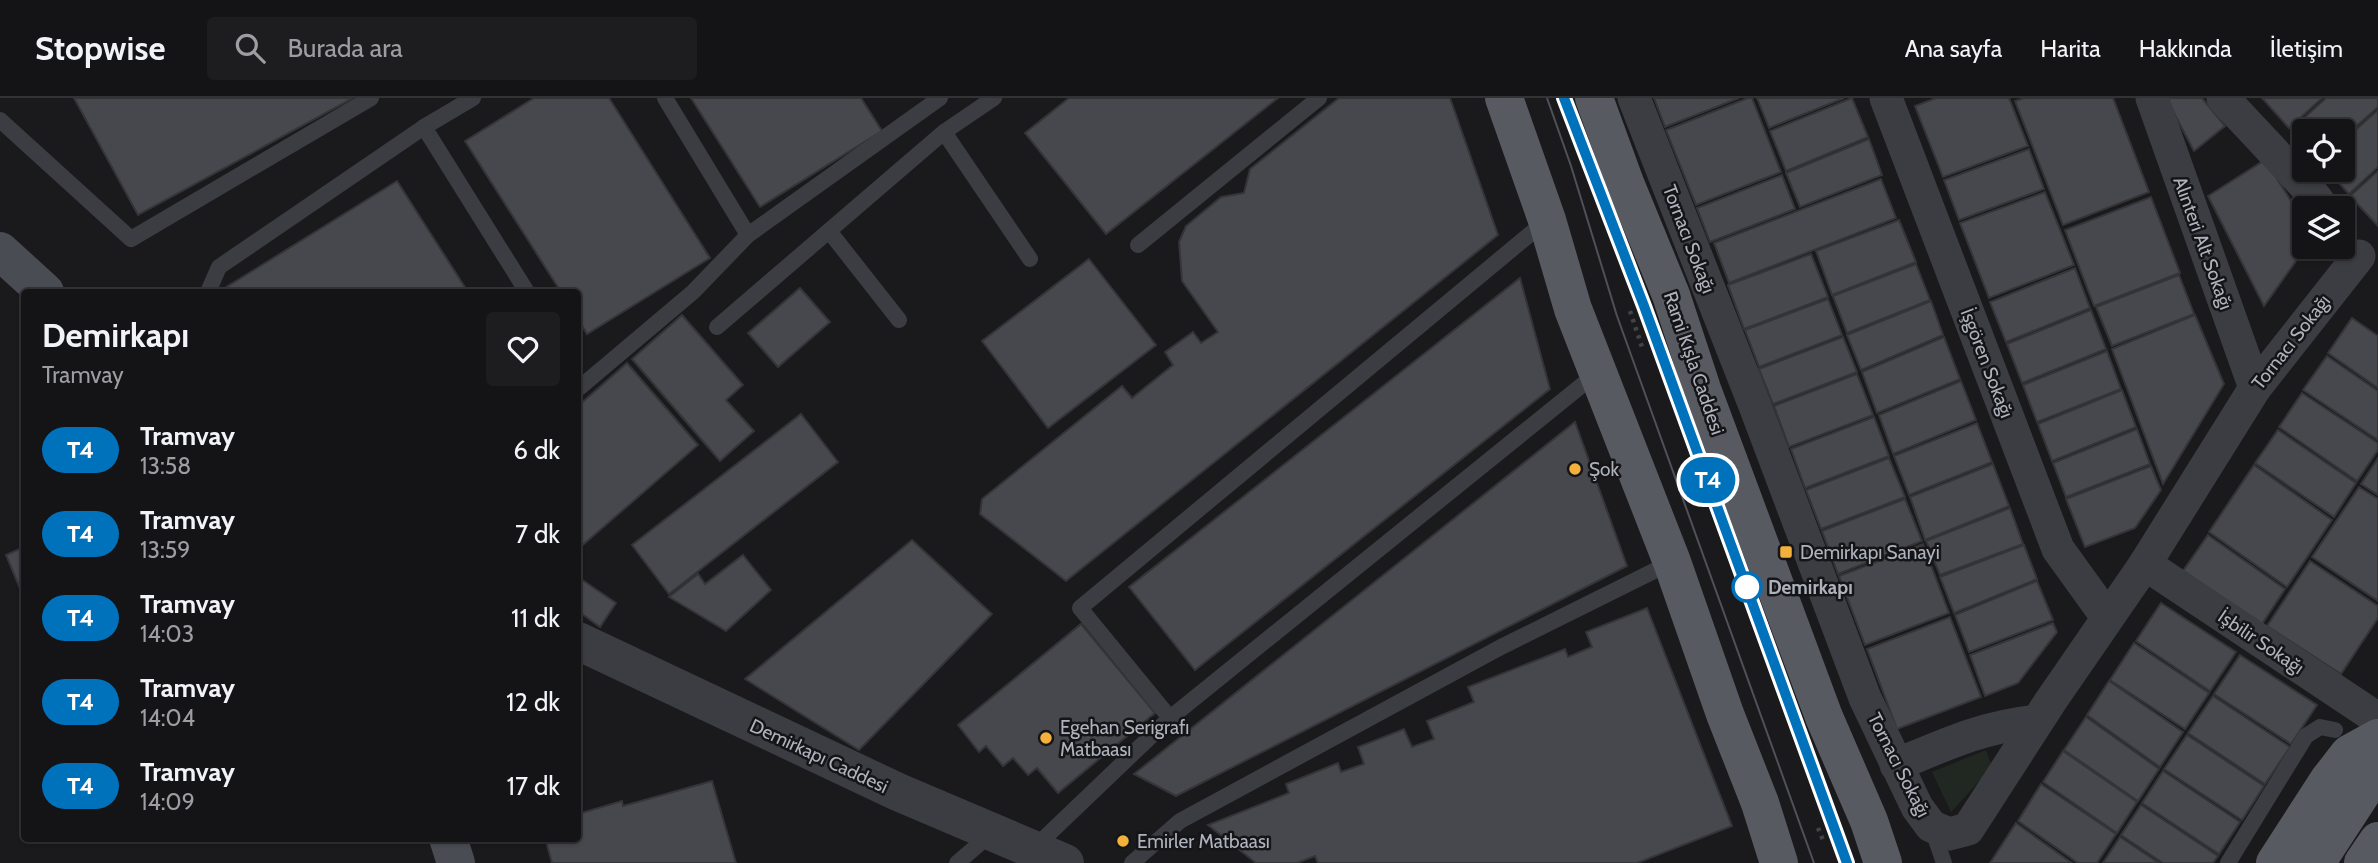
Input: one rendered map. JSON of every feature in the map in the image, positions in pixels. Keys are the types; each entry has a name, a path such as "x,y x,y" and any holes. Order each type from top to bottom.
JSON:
{"main road":[{"path":"1504,98 1547,220 1573,309 1672,562 1760,803 1775,860"},
{"name":"Rami Kışla Caddesi","path":"1594,98 1671,295 1702,389 1824,717 1869,821 1883,863"},
{"path":"0,251 42,289"},
{"path":"2275,863 2348,754 2378,738"},
{"path":"2316,863 2378,768"},
{"path":"2363,863 2378,841"},
{"path":"450,842 456,863"}],"street":[{"name":"Tornacı Sokağı","path":"1634,98 1755,406 1865,698 1917,807 1931,826 1950,834 1968,828 2037,721 2145,565 2255,388 2360,255"},
{"name":"İşgören Sokağı","path":"1886,98 2058,549 2107,617"},
{"name":"Alınteri Alt Sokağı","path":"2152,98 2255,388"},
{"path":"2223,98 2314,196"},
{"name":"İşbilir Sokağı","path":"2145,565 2378,719"},
{"name":"Demirkapı Caddesi","path":"581,642 885,786 1049,857"},
{"path":"1896,765 1966,735 2006,724 2037,721"}],"lane":[{"path":"0,120 131,239 371,98"},
{"path":"209,289 219,267 424,127 473,98"},
{"path":"665,98 748,235"},
{"path":"581,381 693,292 748,235 916,105 940,98"},
{"path":"716,327 944,132 994,98"},
{"path":"1138,245 1319,98"},
{"path":"424,127 525,289"},
{"path":"944,132 1030,259"},
{"path":"1170,718 1080,608 1547,220"},
{"path":"829,231 899,320"},
{"path":"1049,857 1170,718 1599,372"},
{"path":"1132,863 1180,821 1489,654 1672,562"},
{"path":"2228,863 2305,736 2320,727 2335,730"},
{"path":"1931,826 1944,863"},
{"path":"957,863 992,833"}],"path":[{"path":"1630,311 1642,347"},
{"path":"1818,828 1823,840"}],"shaded area":[{"path":"1986,750 1992,767 1951,812 1932,772"}],"building":[{"path":"74,98 353,98 138,215"},
{"path":"534,98 609,98 710,258 587,334 581,324 581,289 559,289 465,141"},
{"path":"691,98 861,98 882,131 760,207"},
{"path":"1069,98 1278,98 1106,234 1025,133"},
{"path":"1339,98 1450,98 1498,235 1066,581 980,514 982,499 1122,386 1132,398 1173,365 1165,352 1193,332 1201,343 1218,332 1182,281 1179,242 1186,226 1221,197 1244,193 1250,169"},
{"path":"1654,98 1739,98 1665,127"},
{"path":"1752,98 1781,172 1696,205 1666,130"},
{"path":"1757,98 1844,98 1769,128"},
{"path":"1852,98 1868,137 1786,171 1770,131"},
{"path":"1936,98 2009,98 2028,146 1943,177 1915,106"},
{"path":"2024,98 2113,98 2149,192 2063,225 2015,101"},
{"path":"2166,98 2202,98 2225,126 2194,151"},
{"path":"2262,98 2322,98 2299,119 2292,119 2289,128"},
{"path":"2326,98 2378,98 2378,107 2355,127 2355,119 2303,119"},
{"path":"2378,110 2378,167 2349,194 2338,182 2355,182 2355,130"},
{"path":"1869,139 1882,175 1800,207 1786,173"},
{"path":"2029,149 2044,189 1959,220 1944,180"},
{"path":"2265,160 2292,203 2292,259 2297,259 2264,306 2208,196"},
{"path":"2378,171 2378,226 2355,201 2355,196 2350,196"},
{"path":"1782,175 1795,209 1710,242 1697,208"},
{"path":"1881,179 1896,218 1729,283 1714,243"},
{"path":"397,181 466,289 223,289"},
{"path":"2045,192 2074,265 1989,298 1960,223"},
{"path":"2151,197 2180,273 2094,306 2065,230"},
{"path":"1899,220 1916,262 1832,295 1816,251"},
{"path":"1811,254 1828,297 1744,329 1728,285"},
{"path":"1089,259 1156,345 1048,428 982,341"},
{"path":"1916,264 1930,300 1847,333 1833,296"},
{"path":"2075,268 2090,308 2006,342 1990,302"},
{"path":"2179,275 2194,314 2112,346 2096,307"},
{"path":"1520,278 1550,389 1195,670 1129,587"},
{"path":"800,288 830,322 778,367 748,333"},
{"path":"1828,299 1842,335 1759,367 1745,330"},
{"path":"1931,301 1943,335 1861,370 1847,335"},
{"path":"2091,310 2106,349 2022,383 2007,344"},
{"path":"682,315 743,385 726,400 754,431 720,461 632,359"},
{"path":"2195,315 2224,384 2163,484 2112,349"},
{"path":"2352,318 2378,336 2378,388 2328,353"},
{"path":"1843,337 1857,372 1773,404 1759,369"},
{"path":"1944,337 1960,379 1877,413 1862,372"},
{"path":"2107,351 2121,389 2037,422 2023,385"},
{"path":"2327,356 2378,391 2378,440 2303,390"},
{"path":"627,363 698,445 581,546 581,403"},
{"path":"1857,374 1873,415 1789,447 1774,406"},
{"path":"1961,381 1976,420 1893,454 1879,415"},
{"path":"2122,390 2136,427 2052,461 2038,424"},
{"path":"2302,393 2378,443 2378,450 2357,481 2279,427"},
{"path":"801,414 838,462 669,594 632,545"},
{"path":"1874,417 1889,456 1805,488 1791,449"},
{"path":"1575,422 1627,566 1176,796 1134,774"},
{"path":"1977,423 1992,462 1909,495 1894,456"},
{"path":"2137,429 2150,464 2066,497 2053,463"},
{"path":"2278,430 2356,483 2334,517 2255,463"},
{"path":"1889,458 1905,497 1821,529 1806,490"},
{"path":"2378,458 2378,495 2361,484"},
{"path":"1993,464 2009,506 1925,540 1910,497"},
{"path":"2254,465 2332,520 2287,587 2209,532"},
{"path":"2151,466 2161,490 2135,528 2085,547 2066,499"},
{"path":"2359,487 2378,499 2378,601 2312,557"},
{"path":"1905,499 1922,541 1838,574 1822,531"},
{"path":"2010,508 2023,544 1940,575 1926,541"},
{"path":"2208,535 2285,589 2262,624 2183,571"},
{"path":"912,540 992,614 859,750 745,679"},
{"path":"1923,544 1949,613 1865,645 1839,576"},
{"path":"2024,545 2037,579 1954,613 1940,577"},
{"path":"21,548 21,591 6,555"},
{"path":"743,555 771,590 726,631 669,597 698,574 705,584"},
{"path":"2310,561 2378,606 2378,618 2341,674 2267,626"},
{"path":"581,579 616,603 600,627 581,613"},
{"path":"2037,581 2053,620 1969,652 1955,615"},
{"path":"2161,603 2236,652 2210,691 2136,641"},
{"path":"1647,608 1732,826 1637,863 1318,863 1315,856 1297,863 1256,863 1208,825 1289,793 1286,784 1338,763 1341,772 1364,764 1358,747 1404,729 1412,747 1434,739 1427,721 1474,702 1468,687 1565,649 1568,657 1592,647 1586,632"},
{"path":"1950,617 1981,697 1897,729 1867,649"},
{"path":"2053,623 2057,632 2018,683 1985,696 1970,655"},
{"path":"1081,624 1155,713 1058,793 1037,768 1028,775 1013,758 1003,766 986,746 979,752 958,725"},
{"path":"2134,643 2209,693 2185,729 2110,680"},
{"path":"2240,655 2317,705 2291,744 2214,694"},
{"path":"2109,681 2183,732 2160,767 2087,715"},
{"path":"2213,696 2290,747 2265,784 2188,733"},
{"path":"2086,717 2159,769 2138,801 2064,750"},
{"path":"2187,735 2264,786 2242,820 2164,769"},
{"path":"2063,751 2137,802 2117,833 2043,782"},
{"path":"2163,771 2240,822 2219,854 2142,803"},
{"path":"712,781 736,863 552,863 546,842 581,842 581,813 622,801 623,806"},
{"path":"2041,784 2116,834 2097,863 2078,863 2018,821"},
{"path":"2141,805 2218,856 2213,863 2163,863 2121,835"},
{"path":"2016,823 2072,863 1990,863"},
{"path":"2120,837 2159,863 2103,863"}],"tram line":[{"path":"1547,98 1617,316 1814,863"},
{"path":"1564,98 1644,306 1847,863"},
{"name":"T4","path":"1564,98 1644,306 1847,863"}],"place":[{"name":"Şok","path":"1575,469"},
{"name":"Demirkapı Sanayi","path":"1786,552"},
{"name":"Demirkapı","path":"1747,587"},
{"name":"Egehan Serigrafı Matbaası","path":"1046,738"},
{"name":"Emirler Matbaası","path":"1123,841"}]}
